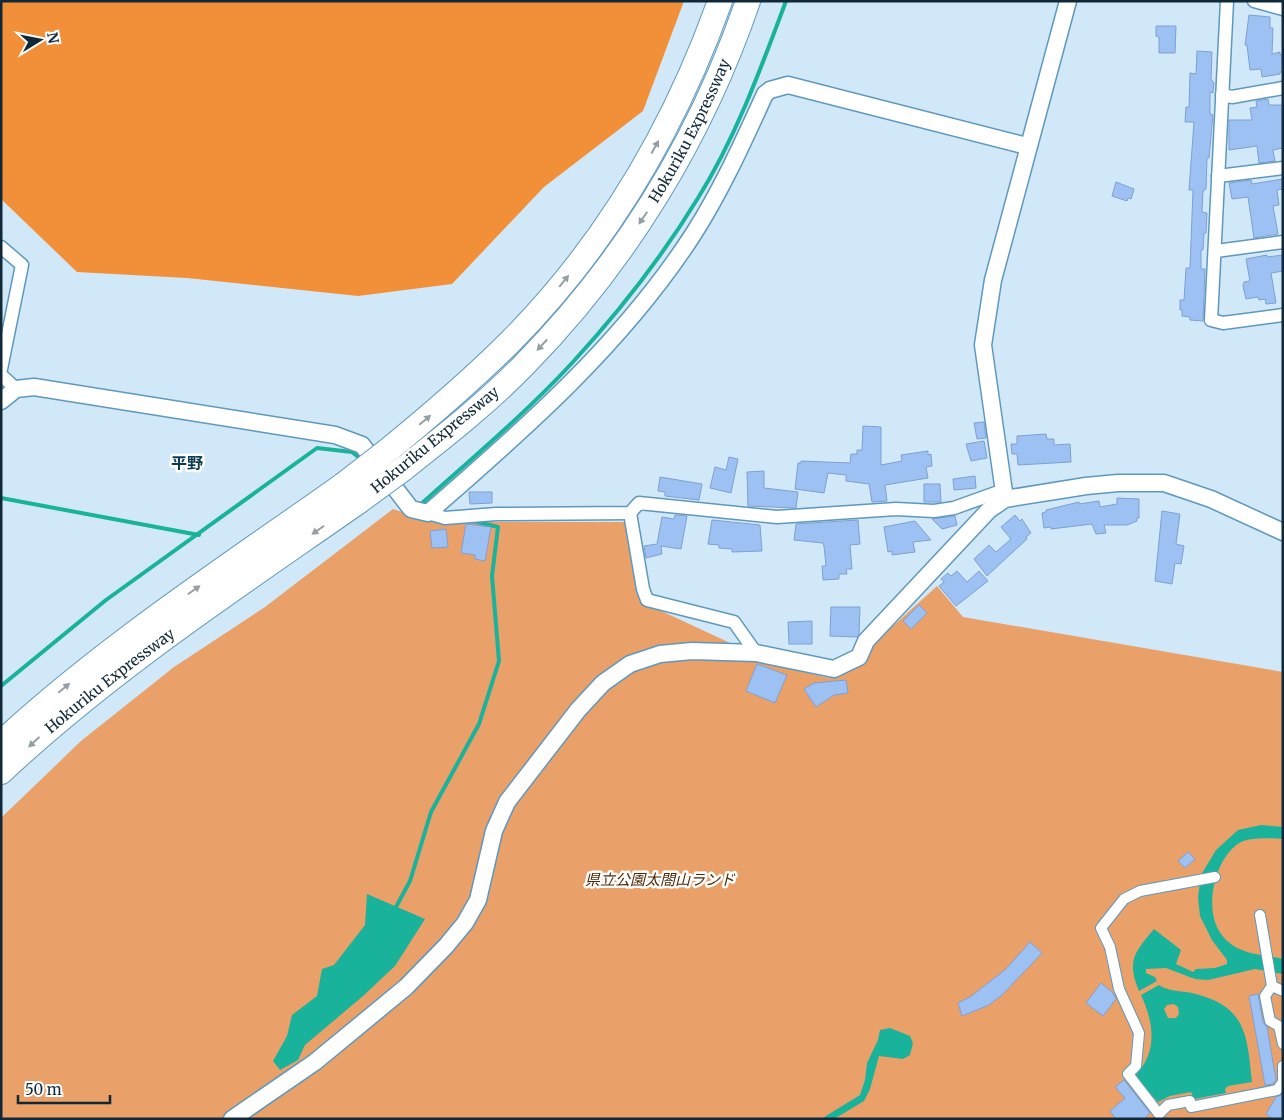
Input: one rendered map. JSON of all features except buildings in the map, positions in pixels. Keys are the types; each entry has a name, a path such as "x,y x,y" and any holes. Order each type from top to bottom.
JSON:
{"highway":[{"name":"Hokuriku Expressway","path":"1,772 96,689 205,609 350,494 387,451 437,410 512,340 588,251 623,200 656,145 684,90 720,1"},
{"name":"Hokuriku Expressway","path":"1,743 83,673 139,629 350,494 403,469 480,406 523,366 567,318 609,267 681,156 726,59 748,1"}],"street":[{"path":"1004,495 983,345 993,280 1027,146 1068,1"},
{"path":"1227,1 1216,252 1211,320 1223,324 1283,314"},
{"path":"1254,1 1283,9"},
{"path":"428,513 514,439 596,359 662,278 694,234 723,185 765,94 770,90 788,85 1027,146"},
{"path":"1222,95 1232,97 1283,88"},
{"path":"1218,176 1283,168"},
{"path":"1216,252 1283,242"},
{"path":"1,247 22,266 1,368"},
{"path":"1,375 16,389"},
{"path":"1,401 16,389 34,387 335,434 362,445 411,509 445,518 496,514 630,513"},
{"path":"756,653 734,622 647,600 643,589 630,513 638,503 777,517 896,509 934,511 954,508 1004,495 1118,483 1164,483 1211,499 1283,532"},
{"path":"232,1119 315,1062 406,987 446,946 465,923 478,900 494,831 507,802 578,710 603,683 630,664 660,654 692,650 756,653 834,669 858,657 866,641 897,606 1004,495"},
{"path":"1214,877 1140,891 1124,899 1101,928 1110,947 1120,989 1139,1033 1136,1066 1128,1074 1159,1114 1168,1105 1190,1101 1191,1107 1277,1090 1283,1080 1283,1066"},
{"path":"1260,915 1272,986 1265,996 1270,1021 1281,1024 1283,1044"},
{"path":"1272,986 1283,992"}],"green space":[{"name":"県立公園太閤山ランド","path":"393,509 432,522 628,522 642,602 741,648 750,659 829,678 859,657 937,586 963,617 1283,672 1283,1119 1,1119 1,818 81,741 174,667 265,607"}],"shaded area":[{"path":"1,1 684,1 643,111 544,187 452,284 358,296 187,278 77,272 1,199"},
{"path":"1261,825 1283,827 1283,839 1251,839 1241,842 1232,849 1218,871 1212,898 1213,912 1216,924 1227,941 1241,950 1283,959 1283,974 1255,969 1208,980 1195,979 1166,968 1146,969 1146,973 1155,977 1157,981 1139,991 1133,971 1134,957 1154,929 1181,950 1176,964 1193,972 1196,969 1215,968 1227,964 1227,960 1212,940 1200,916 1198,897 1201,875 1216,850 1238,830"},
{"path":"367,894 425,919 395,966 305,1045 298,1060 280,1070 273,1061 287,1036 292,1015 317,996 322,969 334,965 365,925"},
{"path":"1159,985 1170,990 1192,993 1223,1005 1233,1014 1245,1036 1252,1082 1228,1086 1225,1089 1226,1093 1194,1099 1191,1092 1170,1096 1158,1102 1135,1076 1147,1057 1152,1037 1149,1016 1141,995","holes":["1174,1004 1178,1007 1179,1014 1176,1018 1168,1018 1164,1009 1167,1005"]},
{"path":"890,1028 910,1036 913,1043 910,1055 903,1059 879,1056 870,1089 864,1101 834,1119 821,1119 860,1095 865,1080 867,1063 878,1040 880,1030"}],"waterway":[{"path":"420,505 498,436 554,382 606,324 655,263 712,175 747,102 786,1"},
{"path":"1,686 106,600 317,448 352,452 362,460"},
{"path":"1,498 199,535"},
{"path":"396,907 410,881 431,812 479,724 499,661 492,576 498,527 473,521"}],"district":[{"name":"平野","path":"187,463"}]}
